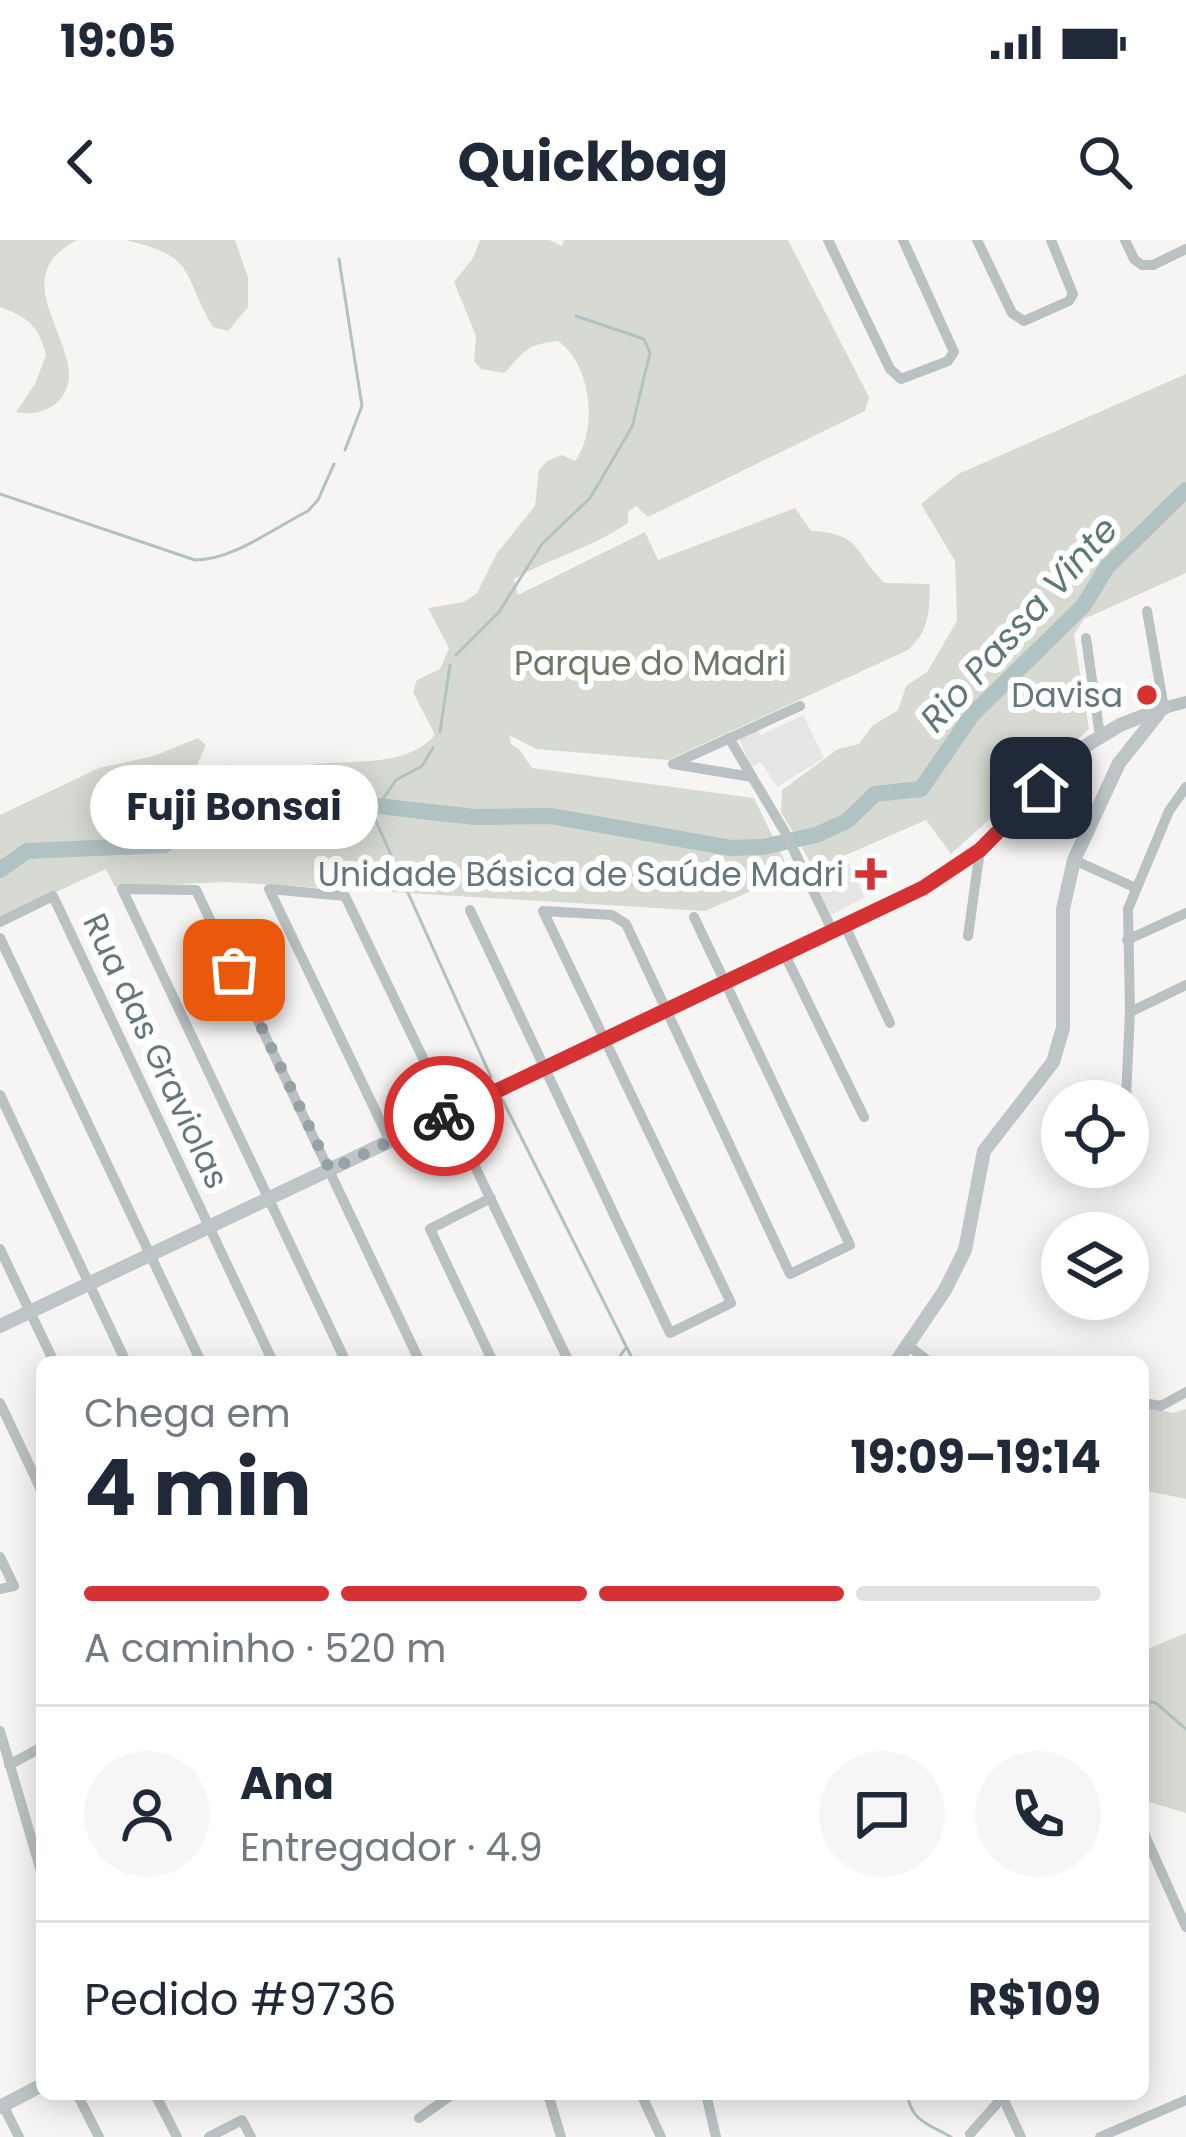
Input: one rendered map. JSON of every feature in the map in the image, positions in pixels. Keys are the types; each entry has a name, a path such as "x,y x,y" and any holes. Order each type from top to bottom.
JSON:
{"main road":[{"path":"0,1327 923,888 980,850 1072,757 1100,736 1164,708"},
{"path":"899,1356 965,1250 984,1151 1043,1079 1060,1042 1063,909 1074,860 1119,764 1164,708"},
{"path":"2,2106 36,2088"}],"street":[{"path":"828,240 894,376 901,379 947,361 954,352 903,240"},
{"path":"977,240 1019,320 1069,301 1073,294 1051,240"},
{"path":"1125,240 1142,266 1186,249"},
{"path":"1147,611 1164,708 1186,702"},
{"path":"1086,638 1100,736"},
{"path":"752,777 673,764 800,706"},
{"path":"729,739 890,1023"},
{"path":"1127,1080 1127,917 1169,811 1186,788"},
{"path":"968,936 980,850"},
{"path":"1074,860 1136,888"},
{"path":"390,1141 269,889 345,896 565,1356"},
{"path":"343,1356 122,890 196,890 417,1356"},
{"name":"Rua das Graviolas","path":"0,922 53,896 270,1356"},
{"path":"470,910 670,1333 731,1303 543,910 620,917 790,1274 850,1245 694,917"},
{"path":"1127,940 1186,913"},
{"path":"0,938 198,1356"},
{"path":"785,955 864,1118"},
{"path":"1130,1012 1186,985"},
{"path":"0,1095 123,1356"},
{"path":"490,1356 430,1229 491,1198"},
{"path":"0,1249 51,1356"},
{"path":"906,1344 922,1356"},
{"path":"1149,1404 1161,1406 1186,1392"},
{"path":"0,1403 36,1479"},
{"path":"0,1557 14,1586 0,1589"},
{"path":"0,1731 36,1855"},
{"path":"9,1765 36,1750"},
{"path":"1149,1844 1186,1927"},
{"path":"80,2100 99,2137"},
{"path":"158,2100 177,2137"},
{"path":"419,2118 444,2100"},
{"path":"550,2100 561,2137"},
{"path":"644,2100 662,2137"},
{"path":"707,2100 716,2137"},
{"path":"970,2134 1001,2100"},
{"path":"1007,2100 1021,2137"},
{"path":"1100,2137 1186,2100"},
{"path":"2,2106 19,2137"},
{"path":"209,2137 242,2120 251,2137"}],"shaded area":[{"path":"803,715 824,758 777,787 761,762 751,768 739,739 757,729 761,735"},
{"path":"845,857 865,897 831,915 810,874"}],"green space":[{"path":"0,240 77,240 58,253 45,281 68,365 67,387 56,403 38,412 16,412 35,384 46,355 31,324 0,307"},
{"path":"125,240 235,240 248,277 248,307 228,331 213,327 177,260"},
{"name":"Parque do Madri","path":"480,240 549,240 562,246 564,240 788,240 869,397 865,411 648,517 636,506 628,512 628,523 615,531 514,579 518,595 645,532 658,560 795,508 811,531 849,541 885,583 930,584 924,628 908,650 668,760 536,749 509,735 532,768 754,798 791,874 705,911 226,882 115,887 106,869 0,918 0,815 99,768 154,756 198,738 206,745 197,765 198,790 231,764 249,779 258,778 316,764 395,757 435,735 413,692 417,680 440,669 449,648 428,608 464,602 477,593 497,553 535,506 539,470 562,455 575,461 589,416 578,366 558,341 531,347 504,373 481,369 474,361 476,336 454,282"},
{"path":"1186,374 1186,573 1084,619 1074,635 1089,729 951,854 926,820 814,869 781,812 782,790 838,749 859,744 872,726 898,710 906,686 927,672 957,621 955,561 921,504 958,474"},
{"path":"1149,1407 1173,1413 1186,1409 1186,1499 1149,1491"},
{"path":"1186,1633 1186,1813 1149,1802 1149,1648"}],"waterway":[{"path":"339,259 362,406 345,450"},
{"path":"456,655 499,612 542,544 590,498 632,427 650,353 644,339 576,316"},
{"path":"0,494 195,560 209,559 238,549 308,511 334,464"},
{"name":"Rio Passa Vinte","path":"0,870 27,851 165,845 205,811 225,802 333,811 378,806 474,817 551,816 731,848 763,847 816,835 847,821 875,794 921,789 972,715 1084,605 1107,567 1186,490"},
{"path":"440,732 450,665"},
{"path":"378,806 396,780 422,766 433,748"},
{"path":"365,807 373,815 491,1077"},
{"path":"502,1099 631,1356"},
{"path":"620,1356 625,1349"},
{"path":"1149,1701 1186,1729"},
{"path":"909,2100 917,2116 951,2137"}],"way so far":[{"path":"234,970 330,1170 444,1116"}],"place":[{"name":"Davisa","path":"1147,695"},
{"name":"Unidade Básica de Saúde Madri","path":"871,874"},
{"name":"Fuji Bonsai","path":"234,970"}],"route":[{"path":"444,1116 923,888 980,850 1041,788"}]}
